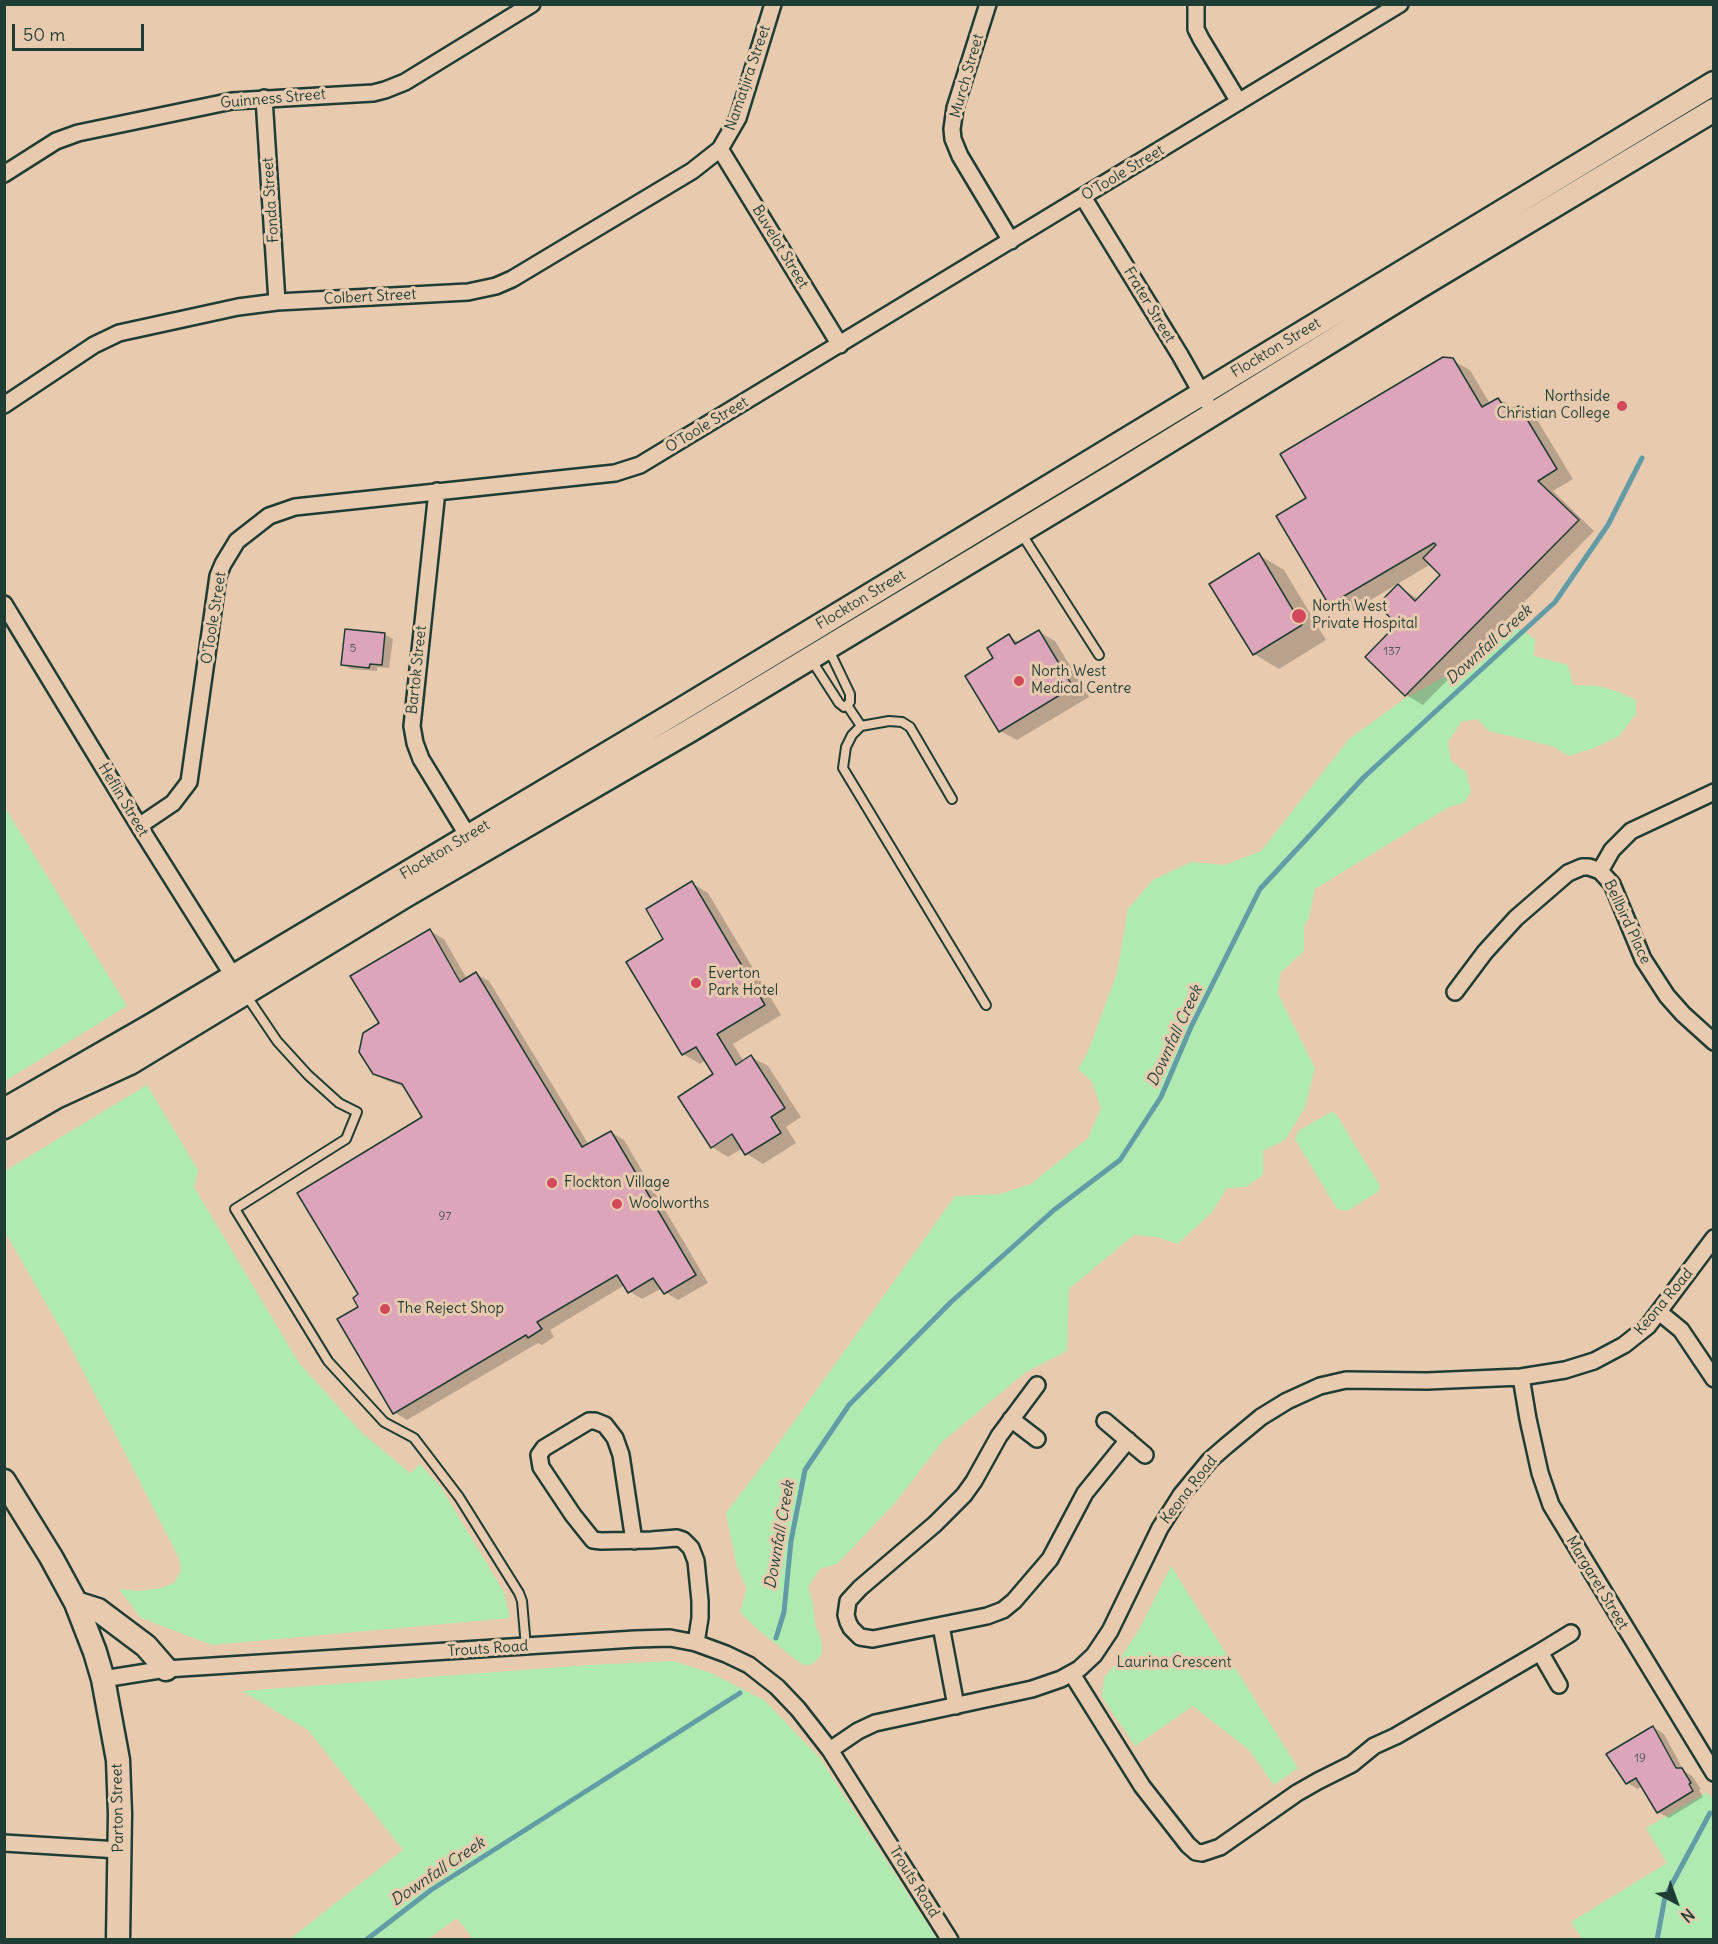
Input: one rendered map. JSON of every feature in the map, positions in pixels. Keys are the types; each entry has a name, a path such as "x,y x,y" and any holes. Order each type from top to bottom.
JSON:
{"street":[{"name":"Guinness Street","path":"4,174 56,141 78,133 206,106 264,98 373,93 386,90 415,76 532,4"},
{"name":"Namatjira Street","path":"720,149 738,118 772,4"},
{"name":"Murch Street","path":"988,4 956,108 952,129 953,139 960,156 1011,241"},
{"path":"1196,4 1196,29 1239,102"},
{"name":"O'Toole Street","path":"139,826 173,803 189,783 218,576 237,541 270,516 289,509 615,472 640,465 1400,4"},
{"name":"Flockton Street","path":"4,1126 56,1096 130,1063 239,985 468,836 1713,83"},
{"name":"Fonda Street","path":"264,98 277,302"},
{"name":"Flockton Street","path":"4,1110 405,896 689,731 1713,111"},
{"name":"Colbert Street","path":"4,405 105,338 138,329 277,302 468,292 496,286 512,279 692,171 720,149"},
{"name":"Buvelot Street","path":"720,149 840,345"},
{"name":"Frater Street","path":"1083,197 1213,414"},
{"name":"Bartok Street","path":"437,491 412,726 421,759 468,836"},
{"name":"Heflin Street","path":"4,604 239,985"},
{"path":"1600,871 1612,850 1630,831 1713,792"},
{"name":"Bellbird Place","path":"1455,992 1502,933 1559,880 1582,867 1600,871 1612,884 1634,941 1653,976 1683,1014 1713,1042"},
{"name":"Keona Road","path":"830,1750 858,1731 875,1724 1032,1689 1071,1674 1088,1662 1110,1631 1160,1528 1176,1503 1210,1460 1244,1430 1287,1401 1320,1386 1346,1380 1427,1381 1521,1377 1565,1370 1594,1361 1624,1346 1636,1336 1659,1312 1713,1238"},
{"path":"1659,1312 1681,1330 1713,1379"},
{"name":"Margaret Street","path":"1521,1377 1527,1419 1540,1473 1551,1505 1713,1773"},
{"path":"1037,1385 1011,1419 964,1495 848,1600 846,1615 851,1628 866,1639 941,1626 1004,1610 1050,1559 1085,1493 1128,1440"},
{"path":"1011,1419 1037,1439"},
{"path":"634,1540 621,1455 615,1438 605,1425 595,1420 589,1421 544,1448 539,1459 541,1467 590,1537 602,1542 677,1539 683,1540 691,1548 696,1561 700,1600 696,1643"},
{"path":"1105,1421 1145,1455"},
{"path":"4,1481 51,1557 76,1603 103,1678"},
{"path":"76,1603 98,1610 146,1646 166,1669"},
{"path":"941,1626 956,1706"},
{"path":"1071,1674 1142,1786 1188,1845 1196,1852 1202,1853 1220,1847 1297,1793 1352,1764 1374,1746 1396,1736 1571,1634"},
{"name":"Trouts Road","path":"103,1678 166,1669 654,1638 681,1639 696,1643 737,1659 767,1678 798,1709 830,1750 950,1940"},
{"path":"1539,1652 1559,1685"},
{"name":"Parton Street","path":"103,1678 118,1760 118,1940"},
{"path":"4,1843 119,1850"}],"lane":[{"path":"1020,532 1099,655"},
{"path":"819,652 850,694 850,702 847,705"},
{"path":"819,652 839,703 844,707 847,705"},
{"path":"847,705 861,726"},
{"path":"952,799 906,723 888,721 861,726 852,735 846,747 843,768 986,1005"},
{"path":"239,985 277,1041 308,1075 339,1103 357,1112 346,1139 235,1209 328,1361 384,1422 414,1438 459,1497 519,1593 522,1601 526,1647"}],"green space":[{"path":"1515,626 1535,639 1534,656 1568,665 1573,685 1599,686 1621,693 1636,700 1636,714 1619,736 1594,748 1569,756 1552,746 1489,731 1477,719 1461,722 1448,742 1451,761 1466,772 1471,791 1465,802 1447,808 1315,889 1309,917 1304,927 1304,951 1280,973 1278,994 1315,1068 1305,1107 1285,1140 1263,1151 1263,1175 1246,1187 1227,1188 1212,1212 1178,1244 1157,1237 1134,1235 1069,1289 1067,1351 1026,1372 942,1442 894,1504 837,1564 820,1569 808,1587 813,1603 815,1624 821,1639 822,1654 813,1664 803,1665 758,1630 740,1612 747,1589 737,1567 726,1513 768,1458 955,1196 1000,1194 1031,1184 1088,1138 1101,1108 1092,1082 1078,1069 1088,1052 1117,973 1128,909 1153,880 1191,862 1225,865 1261,851 1349,739 1404,699 1470,663"},
{"path":"4,806 127,1006 5,1081 4,1081"},
{"path":"147,1085 198,1170 194,1187 299,1363 362,1433 410,1473 420,1464 440,1486 504,1592 510,1618 212,1645 141,1618 119,1589 138,1591 161,1588 174,1583 181,1571 179,1558 66,1338 5,1232 5,1171"},
{"path":"1331,1112 1336,1114 1380,1186 1379,1191 1347,1211 1337,1209 1295,1139 1298,1131"},
{"name":"Laurina Crescent","path":"1171,1566 1298,1768 1274,1785 1249,1750 1193,1706 1135,1746 1102,1697 1104,1677 1118,1662 1140,1628"},
{"path":"673,1661 711,1673 764,1700 819,1757 937,1939 474,1940 457,1918 428,1939 290,1939 403,1850 308,1730 242,1691 589,1665"},
{"path":"1707,1792 1714,1801 1713,1939 1582,1939 1571,1922 1667,1863 1646,1828"}],"building":[{"path":"1443,357 1453,358 1482,407 1498,398 1508,413 1519,406 1557,469 1538,481 1579,520 1405,696 1365,657 1397,624 1377,605 1398,584 1415,601 1440,575 1423,558 1436,545 1434,543 1329,605 1276,516 1306,498 1280,454"},
{"path":"1259,553 1302,625 1253,655 1209,584"},
{"path":"345,629 385,633 382,665 370,664 369,668 341,665"},
{"name":"North West Medical Centre","path":"1039,630 1073,687 999,732 965,676 993,658 987,648 1009,634 1015,644"},
{"name":"Everton Park Hotel","path":"692,881 765,1005 717,1034 736,1065 751,1055 785,1108 771,1117 781,1133 745,1155 732,1134 711,1148 678,1097 713,1074 696,1047 682,1055 626,962 663,939 646,909"},
{"name":"Flockton Village","path":"430,929 460,982 476,972 582,1147 611,1131 696,1275 664,1294 653,1278 628,1293 617,1275 537,1322 542,1329 528,1338 526,1335 393,1414 337,1319 358,1307 353,1298 358,1294 297,1193 422,1117 402,1084 373,1074 359,1052 363,1033 379,1023 350,976"},
{"path":"1653,1726 1676,1768 1682,1768 1693,1791 1657,1813 1636,1778 1626,1784 1606,1754"}],"waterway":[{"name":"Downfall Creek","path":"776,1638 784,1612 791,1541 805,1470 849,1405 951,1302 1054,1210 1120,1160 1161,1097 1191,1027 1260,889 1364,777 1555,602 1608,525 1642,458"},
{"name":"Downfall Creek","path":"366,1940 431,1890 740,1693"},
{"path":"1657,1940 1665,1897 1710,1813"}],"place":[{"name":"Northside Christian College","path":"1622,406"},
{"name":"North West Private Hospital","path":"1299,616"},
{"name":"North West Medical Centre","path":"1019,681"},
{"name":"Everton Park Hotel","path":"696,983"},
{"name":"Flockton Village","path":"552,1183"},
{"name":"Woolworths","path":"617,1204"},
{"name":"The Reject Shop","path":"385,1309"}]}
